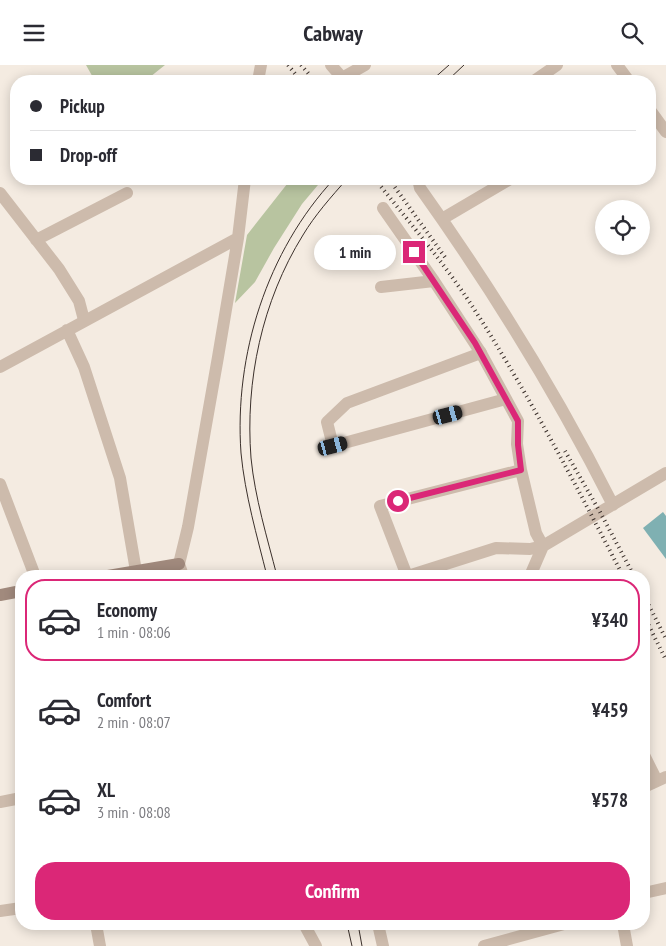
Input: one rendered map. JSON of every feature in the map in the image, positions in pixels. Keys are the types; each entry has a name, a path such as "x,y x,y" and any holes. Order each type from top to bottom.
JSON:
{"street":[{"path":"251,65 259,74"},
{"path":"331,65 340,75"},
{"path":"350,75 365,65"},
{"path":"543,75 557,65"},
{"path":"656,117 666,131"},
{"path":"181,570 238,238 245,185"},
{"path":"419,185 477,270 526,349 580,441 613,505"},
{"path":"442,219 500,185"},
{"path":"0,193 59,269 79,301 84,320"},
{"path":"36,240 127,193"},
{"path":"383,208 481,353 518,421 521,470 536,533 543,546"},
{"path":"0,367 238,238"},
{"path":"381,287 434,281"},
{"path":"67,330 84,367 120,478 136,570"},
{"path":"481,353 347,403 327,422 333,446 506,399"},
{"path":"405,570 380,506 521,470"},
{"path":"426,570 496,548 530,549 543,546 666,473"},
{"path":"0,484 33,570"},
{"path":"533,570 543,546"},
{"path":"0,595 15,592"},
{"path":"650,763 661,779"},
{"path":"0,802 15,799"},
{"path":"650,892 666,888"},
{"path":"0,911 15,909"},
{"path":"97,930 100,946"},
{"path":"307,930 316,946"},
{"path":"379,930 383,946"},
{"path":"484,946 542,930"},
{"path":"624,930 627,946"}],"green space":[{"path":"86,65 165,65 152,75 92,75"},
{"path":"286,185 318,185 302,204 255,282 235,303 247,235"}],"water":[{"path":"663,512 666,516 666,559 643,528"}],"tram line":[{"path":"438,75 449,65"},
{"path":"453,75 464,65"},
{"path":"266,570 245,484 241,453 240,416 243,379 250,342 260,306 273,271 290,238 310,207 329,185"},
{"path":"275,570 258,503 251,458 250,429 254,371 259,342 267,314 289,260 313,220 342,185"},
{"path":"348,930 352,946"},
{"path":"359,930 362,946"}],"railway":[{"path":"288,65 296,75"},
{"path":"301,65 310,75"},
{"path":"380,185 440,261 496,344 571,476 620,570"},
{"path":"393,185 447,260"},
{"path":"565,451 631,570"},
{"path":"650,608 666,639"},
{"path":"650,628 666,660"}],"route":[{"path":"398,501 521,470 518,421 475,343 414,252"}]}
